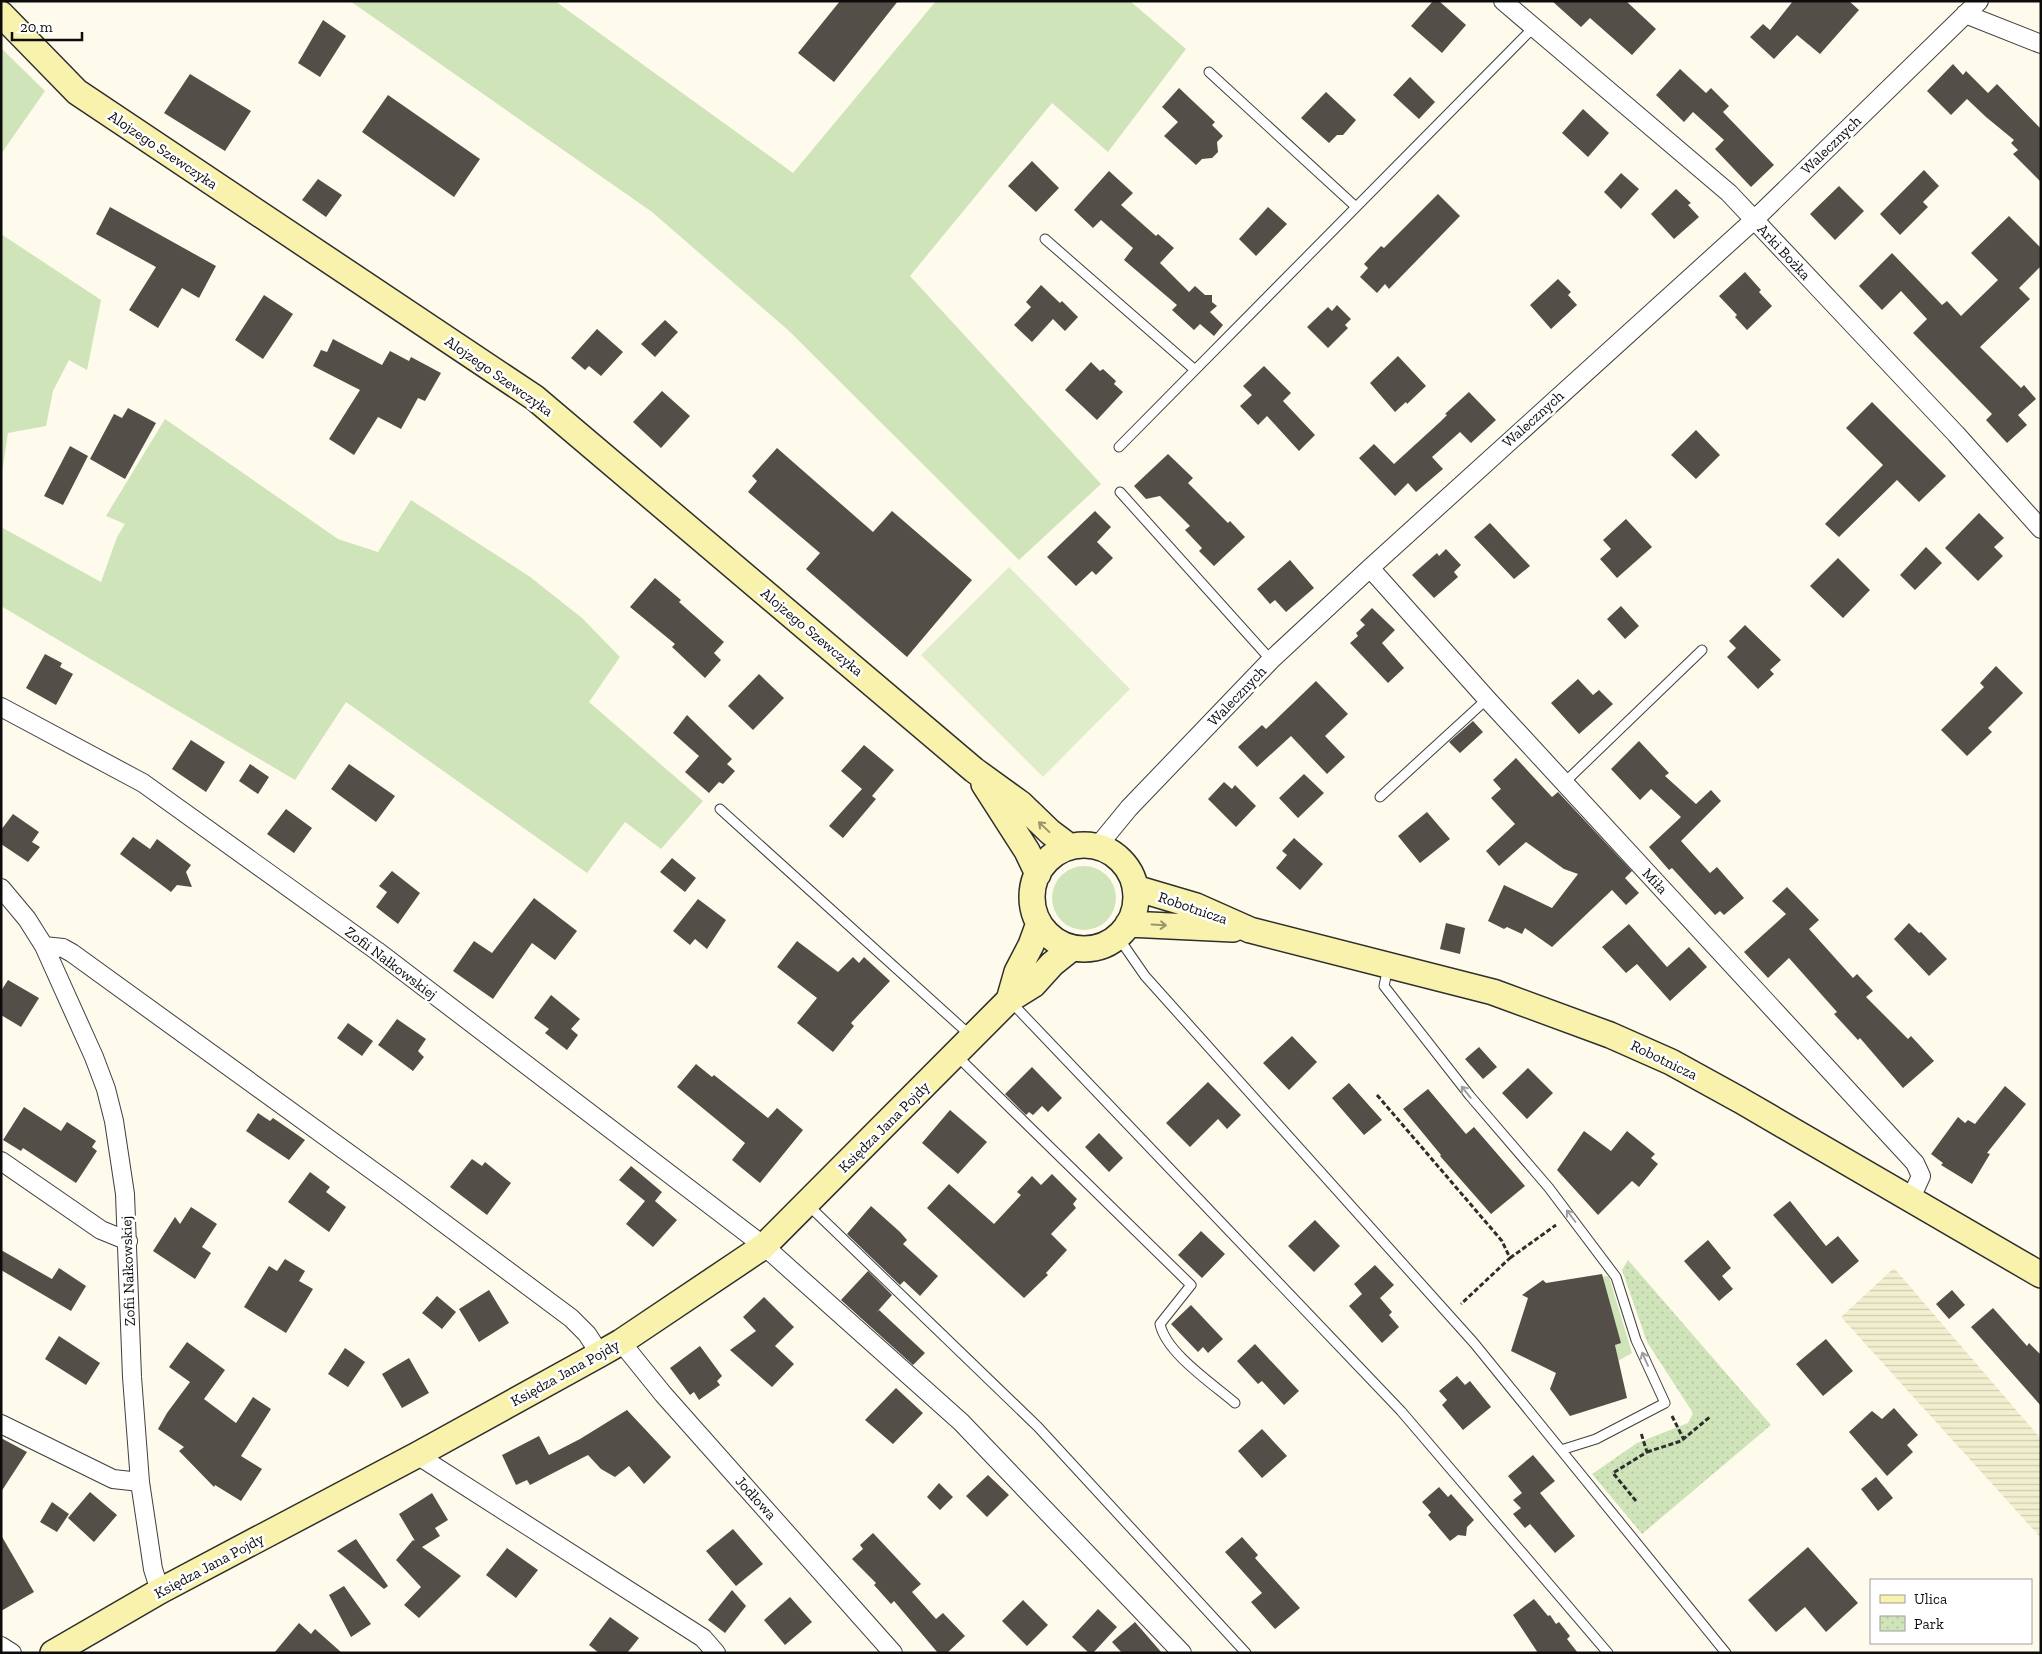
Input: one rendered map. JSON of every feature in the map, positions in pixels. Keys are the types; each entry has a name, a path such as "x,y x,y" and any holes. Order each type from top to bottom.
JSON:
{"street":[{"name":"Arki Bożka","path":"1503,1 1729,193 1956,434 2041,529"},
{"name":"Walecznych","path":"1097,847 1129,808 1272,660 1370,568 1754,220 1978,1"},
{"name":"Alojzego Szewczyka","path":"1,14 77,92 535,398 974,770 1021,804 1050,832 1070,847"},
{"path":"1965,14 2041,44"},
{"name":"Miła","path":"1370,568 1487,699 1915,1163 1921,1176 1911,1198"},
{"name":"Zofii Nałkowskiej","path":"1,707 143,783 377,951 764,1246 962,1422 1182,1653"},
{"name":"Alojzego Szewczyka","path":"974,770 1020,839 1038,874"},
{"path":"1084,845 1097,847 1110,853 1122,862 1130,874 1135,888 1135,906 1123,931 1096,948 1072,948 1053,938 1039,923 1032,899 1033,886 1038,874 1055,854 1070,847 1084,845"},
{"name":"Zofii Nałkowskiej","path":"1,888 26,919 44,946 81,1025 106,1089 122,1165 128,1241 132,1376 140,1482 153,1569 160,1592"},
{"name":"Robotnicza","path":"1135,888 1196,906 1250,930 1388,964 1517,1000 1563,1016 1634,1045 1688,1071 1740,1100 2041,1275"},
{"name":"Księdza Jana Pojdy","path":"1009,1000 1017,972 1031,945 1039,923"},
{"name":"Robotnicza","path":"1123,931 1250,930"},
{"path":"44,946 62,948 72,953 398,1188 571,1318 587,1334 600,1354"},
{"name":"Księdza Jana Pojdy","path":"53,1653 160,1592 417,1455 621,1342 764,1246 1009,1000 1033,984 1052,964 1072,948"},
{"path":"1,1161 100,1230 128,1241"},
{"name":"Jodłowa","path":"621,1342 663,1394 893,1653"},
{"path":"1,1424 113,1479 140,1482"},
{"path":"417,1455 703,1638 716,1653"},
{"path":"1,1646 12,1653"}],"lane":[{"path":"1119,447 1534,28"},
{"path":"1209,72 1356,207"},
{"path":"1045,239 1195,370"},
{"path":"1120,492 1272,660"},
{"path":"1564,783 1702,650"},
{"path":"1380,797 1487,699"},
{"path":"720,809 964,1046 1191,1285 1160,1324 1162,1334 1172,1348 1235,1403"},
{"path":"1123,931 1145,976 1474,1343 1726,1653"},
{"path":"1388,964 1384,986 1470,1096 1549,1188 1616,1277 1636,1340 1665,1403 1596,1439 1561,1450"},
{"path":"1009,1000 1401,1410 1608,1653"},
{"path":"806,1204 1038,1427 1246,1653"}],"path":[{"path":"1377,1095 1502,1241 1510,1258"},
{"path":"1449,1315 1510,1258 1569,1215"},
{"path":"1665,1403 1684,1440"},
{"path":"1636,1501 1613,1473 1647,1452 1684,1440 1711,1416"},
{"path":"1635,1419 1647,1452"}],"shaded area":[{"path":"1894,1268 2041,1439 2041,1538 1841,1317"}],"green space":[{"path":"350,1 555,1 793,173 936,1 1130,1 1186,49 1108,152 1052,103 910,276 1101,484 1019,560 788,330 652,212"},
{"path":"1,48 45,91 1,154"},
{"path":"1,234 101,300 87,370 69,360 53,391 46,426 8,433 1,479"},
{"path":"165,419 338,539 378,552 411,500 529,576 582,618 620,657 589,702 703,801 661,849 625,822 587,873 346,702 295,780 1,606 1,527 101,582 117,537 125,524 106,516"},
{"path":"1009,567 1130,689 1043,777 921,655"},
{"path":"1084,866 1102,872 1110,880 1116,898 1110,916 1102,924 1084,930 1066,924 1058,916 1052,898 1058,880 1066,872"},
{"path":"1628,1260 1771,1425 1642,1534 1592,1474 1637,1443 1688,1423 1693,1413 1647,1342 1622,1270"},
{"path":"1603,1277 1609,1277 1632,1353 1618,1361"}],"building":[{"path":"840,1 898,1 834,82 798,53"},
{"path":"1433,1 1439,1 1466,25 1442,53 1411,26"},
{"path":"1552,1 1626,1 1656,29 1632,55 1590,18 1581,27"},
{"path":"1793,1 1849,1 1859,10 1820,54 1797,35 1774,59 1750,37 1763,24 1770,30"},
{"path":"323,20 346,36 320,77 298,63"},
{"path":"1953,64 1963,75 1966,71 1988,93 1997,84 2041,129 2041,182 2013,154 2018,150 2011,143 2014,140 1967,99 1951,115 1927,91"},
{"path":"1680,69 1706,93 1711,88 1729,106 1723,112 1774,165 1751,187 1715,149 1724,140 1693,112 1684,122 1656,95"},
{"path":"190,74 251,111 225,151 164,113"},
{"path":"1410,77 1435,102 1419,119 1393,95"},
{"path":"1179,88 1215,122 1212,125 1223,136 1217,142 1218,152 1212,158 1202,159 1196,165 1164,136 1178,122 1162,107"},
{"path":"1326,92 1356,120 1343,135 1337,135 1329,143 1301,118"},
{"path":"388,95 480,159 454,197 362,132"},
{"path":"1583,109 1609,133 1588,157 1562,133"},
{"path":"1032,161 1059,188 1036,212 1008,186"},
{"path":"1924,170 1939,186 1923,202 1928,207 1900,235 1880,214"},
{"path":"1109,171 1133,193 1121,205 1156,236 1158,234 1174,248 1160,263 1189,292 1195,286 1205,295 1212,295 1212,302 1217,306 1210,312 1223,325 1214,336 1200,324 1194,330 1172,310 1177,305 1124,260 1133,248 1101,220 1093,228 1074,210"},
{"path":"1621,173 1639,189 1621,209 1604,192"},
{"path":"318,179 342,195 326,217 302,200"},
{"path":"1839,186 1864,211 1835,240 1810,214"},
{"path":"1676,189 1691,203 1688,205 1699,217 1674,239 1651,214"},
{"path":"1438,194 1460,216 1389,289 1385,284 1377,293 1360,277 1368,268 1364,264 1381,246 1384,248"},
{"path":"110,207 216,266 199,298 182,288 158,328 129,310 156,267 96,234"},
{"path":"1268,207 1287,224 1256,256 1239,239"},
{"path":"2009,216 2041,248 2041,266 2019,288 2030,299 1980,347 2021,388 2024,385 2036,399 2018,415 2027,425 2007,443 1986,420 1992,414 1913,333 1927,319 1901,291 1882,310 1859,286 1892,253 1942,305 1947,301 1961,316 1998,280 1971,253"},
{"path":"1745,272 1772,306 1747,330 1735,317 1737,315 1719,296"},
{"path":"1558,279 1571,292 1568,295 1577,305 1551,329 1530,305"},
{"path":"1041,285 1060,303 1062,301 1078,317 1065,331 1053,319 1032,342 1014,325 1031,307 1026,302"},
{"path":"264,295 293,314 263,359 235,340"},
{"path":"1337,305 1351,319 1345,325 1348,328 1328,348 1307,327 1328,307 1332,311"},
{"path":"665,320 678,332 655,357 641,344"},
{"path":"597,329 623,352 601,376 589,366 585,370 571,358"},
{"path":"333,339 382,365 390,351 409,361 411,357 441,373 425,401 418,398 401,429 378,417 354,455 329,439 360,390 313,366 321,350 327,352"},
{"path":"1398,356 1426,386 1407,404 1406,402 1395,412 1370,383"},
{"path":"1091,362 1100,371 1103,369 1116,381 1114,384 1123,392 1097,420 1065,390"},
{"path":"1264,366 1291,393 1283,401 1315,435 1299,451 1267,416 1258,425 1240,406 1252,395 1243,386"},
{"path":"662,391 690,416 661,448 633,422"},
{"path":"1469,392 1496,420 1471,443 1460,432 1432,457 1443,469 1416,492 1408,483 1395,496 1359,458 1374,444 1394,464 1440,422 1447,415 1445,414"},
{"path":"1872,402 1946,476 1919,502 1897,480 1839,537 1825,524 1883,465 1846,428"},
{"path":"128,408 156,423 125,479 90,459 114,414 122,418"},
{"path":"1696,430 1720,455 1696,479 1671,455"},
{"path":"70,446 88,456 63,505 44,496"},
{"path":"777,448 873,532 892,511 972,580 907,657 806,569 820,553 748,492 757,481 752,476"},
{"path":"1168,454 1193,478 1188,483 1228,523 1230,521 1245,537 1214,566 1199,551 1202,548 1185,530 1190,526 1160,496 1146,499 1134,486"},
{"path":"1095,511 1111,527 1097,542 1113,558 1096,575 1092,571 1076,586 1047,557"},
{"path":"1979,513 2004,538 1994,547 2003,556 1978,581 1945,548"},
{"path":"1626,519 1652,547 1617,578 1600,559 1611,549 1603,540"},
{"path":"1490,523 1530,566 1514,579 1474,537"},
{"path":"1926,547 1942,563 1915,590 1900,575"},
{"path":"1446,549 1461,565 1454,572 1458,577 1434,598 1412,575 1437,553 1439,556"},
{"path":"1838,558 1870,590 1843,618 1810,586"},
{"path":"1290,560 1314,588 1286,612 1275,600 1270,604 1257,589"},
{"path":"655,578 681,600 679,602 724,642 714,653 721,660 705,678 672,647 675,644 630,607"},
{"path":"1621,606 1639,626 1625,639 1607,619"},
{"path":"1372,608 1395,630 1382,643 1404,668 1388,683 1350,643 1358,636 1356,633 1365,625 1360,620"},
{"path":"1745,625 1781,660 1770,670 1774,674 1758,689 1727,657 1736,648 1729,641"},
{"path":"45,654 62,663 60,667 73,674 56,705 26,688"},
{"path":"1996,666 2023,693 1988,728 1992,732 1967,756 1941,730 1984,687 1980,683"},
{"path":"759,674 784,698 753,730 728,706"},
{"path":"1578,679 1593,695 1599,690 1613,704 1579,734 1551,703"},
{"path":"1316,681 1348,714 1325,736 1345,757 1327,774 1291,736 1257,767 1238,747 1262,725 1266,729"},
{"path":"687,715 732,759 727,764 735,771 723,784 719,782 709,793 685,772 699,756 673,733"},
{"path":"1473,721 1483,732 1460,753 1449,742"},
{"path":"191,740 225,762 206,792 172,769"},
{"path":"1639,741 1669,773 1665,776 1696,804 1711,790 1721,801 1681,841 1710,873 1717,867 1744,898 1724,915 1720,911 1715,915 1672,868 1669,870 1649,847 1681,817 1651,789 1640,800 1611,769"},
{"path":"864,745 894,770 872,796 876,799 843,838 829,826 862,789 841,771"},
{"path":"1516,758 1552,797 1558,792 1632,871 1625,878 1639,893 1626,905 1612,890 1552,947 1525,928 1522,934 1507,927 1504,929 1488,921 1504,885 1552,908 1578,874 1564,869 1526,842 1499,866 1486,851 1515,824 1491,798 1501,789 1493,780"},
{"path":"250,764 269,777 258,794 239,781"},
{"path":"349,764 395,796 376,822 331,789"},
{"path":"1304,774 1324,793 1298,818 1279,798"},
{"path":"1224,782 1232,789 1235,785 1256,806 1236,827 1208,799"},
{"path":"286,809 312,828 294,853 267,834"},
{"path":"1427,812 1450,839 1420,863 1398,836"},
{"path":"13,814 39,832 32,842 40,847 28,862 1,844 1,830"},
{"path":"133,837 150,849 157,839 191,865 186,872 192,887 177,885 171,892 120,854"},
{"path":"1294,838 1323,864 1300,890 1276,868 1287,855 1282,851"},
{"path":"672,858 696,878 685,892 660,872"},
{"path":"392,871 420,893 398,924 376,907 387,892 379,886"},
{"path":"1787,887 1819,920 1809,929 1853,978 1857,974 1873,991 1866,997 1908,1039 1911,1036 1934,1061 1903,1088 1860,1038 1858,1040 1834,1014 1837,1012 1789,958 1768,978 1744,952 1786,914 1772,901"},
{"path":"534,898 577,931 555,960 532,943 493,999 453,971 474,941 492,953"},
{"path":"698,899 726,920 707,949 695,939 690,945 673,931"},
{"path":"1446,923 1465,928 1460,954 1440,949"},
{"path":"1909,923 1919,933 1921,932 1947,959 1929,976 1894,939"},
{"path":"1629,924 1667,967 1689,947 1707,967 1670,1001 1637,964 1626,973 1602,947"},
{"path":"797,941 838,972 853,957 859,963 864,957 890,981 851,1023 854,1026 833,1052 797,1023 817,998 777,967"},
{"path":"8,980 39,998 21,1027 1,1015 1,991"},
{"path":"551,995 580,1019 571,1029 578,1035 567,1050 545,1033 549,1029 534,1018"},
{"path":"397,1019 426,1039 418,1051 424,1057 413,1071 378,1045"},
{"path":"348,1023 373,1041 362,1056 337,1038"},
{"path":"1292,1036 1317,1062 1289,1090 1263,1063"},
{"path":"1479,1047 1497,1067 1483,1079 1465,1059"},
{"path":"696,1064 712,1077 714,1075 768,1118 777,1108 803,1130 760,1183 732,1160 745,1143 677,1087"},
{"path":"1032,1067 1062,1098 1048,1112 1042,1106 1033,1115 1029,1112 1026,1115 1005,1094"},
{"path":"1528,1068 1553,1093 1527,1119 1502,1093"},
{"path":"1208,1082 1241,1115 1227,1129 1218,1119 1190,1147 1166,1123"},
{"path":"1349,1083 1382,1120 1364,1135 1332,1098"},
{"path":"2005,1086 2026,1104 1987,1153 1990,1154 1972,1184 1941,1165 1943,1163 1931,1154 1958,1117 1965,1123 1968,1120 1975,1124"},
{"path":"1428,1089 1466,1134 1474,1127 1525,1186 1491,1214 1440,1156 1403,1109"},
{"path":"24,1107 61,1131 67,1122 96,1141 92,1147 97,1151 76,1183 23,1148 21,1151 3,1140"},
{"path":"950,1110 987,1142 958,1174 922,1143"},
{"path":"258,1113 270,1121 273,1118 305,1140 289,1160 246,1131"},
{"path":"1584,1131 1611,1151 1627,1131 1655,1154 1651,1158 1658,1164 1639,1187 1632,1181 1598,1215 1557,1170"},
{"path":"1099,1133 1123,1158 1109,1172 1085,1147"},
{"path":"472,1159 482,1166 485,1162 511,1183 487,1215 450,1187"},
{"path":"631,1166 662,1192 655,1201 677,1220 653,1247 626,1224 645,1201 619,1180"},
{"path":"310,1172 330,1187 326,1192 346,1207 329,1232 288,1202"},
{"path":"1052,1174 1077,1199 1073,1204 1076,1208 1051,1234 1067,1250 1046,1273 1048,1275 1024,1298 927,1208 949,1184 994,1224 1021,1195 1017,1192 1032,1176 1041,1185"},
{"path":"1790,1201 1826,1246 1838,1236 1859,1261 1832,1284 1773,1215"},
{"path":"871,1206 907,1240 903,1244 938,1276 920,1296 904,1281 900,1285 847,1234"},
{"path":"191,1207 217,1224 202,1247 211,1253 195,1279 153,1251 175,1217 180,1224"},
{"path":"1315,1220 1340,1246 1314,1272 1288,1246"},
{"path":"1201,1231 1225,1254 1202,1278 1178,1255"},
{"path":"1708,1240 1731,1268 1722,1276 1733,1289 1719,1301 1684,1261"},
{"path":"1,1250 52,1279 59,1268 86,1286 71,1311 1,1270"},
{"path":"285,1259 305,1271 299,1281 313,1289 286,1333 244,1307 269,1266 277,1271"},
{"path":"1375,1265 1394,1285 1380,1298 1392,1312 1389,1315 1399,1327 1382,1343 1349,1306 1362,1294 1354,1284"},
{"path":"868,1271 892,1295 876,1313 879,1310 925,1353 913,1365 841,1300"},
{"path":"1602,1274 1621,1343 1615,1345 1627,1398 1570,1416 1550,1389 1556,1373 1511,1351 1528,1298 1522,1295 1543,1280 1546,1283"},
{"path":"489,1290 509,1323 479,1342 459,1309"},
{"path":"1952,1290 1965,1305 1949,1319 1936,1304"},
{"path":"437,1296 456,1312 442,1329 422,1313"},
{"path":"764,1297 794,1327 775,1346 794,1364 772,1387 730,1350 756,1331 743,1317"},
{"path":"1191,1305 1223,1339 1208,1353 1203,1347 1198,1352 1171,1324"},
{"path":"1993,1308 2027,1346 2029,1343 2041,1355 2041,1406 1971,1327"},
{"path":"59,1336 100,1363 86,1385 45,1359"},
{"path":"1826,1339 1853,1371 1823,1396 1796,1364"},
{"path":"187,1342 225,1370 204,1399 236,1423 253,1397 271,1409 241,1456 262,1469 241,1501 215,1485 214,1487 179,1451 184,1447 158,1429 167,1413 190,1382 169,1367"},
{"path":"1255,1344 1299,1391 1284,1405 1262,1381 1258,1384 1237,1361"},
{"path":"700,1346 722,1376 717,1381 720,1385 699,1400 694,1392 690,1395 670,1368"},
{"path":"345,1348 365,1362 348,1387 328,1374"},
{"path":"409,1358 429,1393 402,1408 382,1374"},
{"path":"1457,1376 1465,1385 1470,1381 1491,1407 1463,1430 1442,1405 1447,1400 1439,1391"},
{"path":"896,1388 923,1413 893,1444 865,1420"},
{"path":"1894,1408 1918,1435 1907,1445 1913,1452 1887,1476 1849,1432 1872,1411 1882,1419"},
{"path":"627,1410 671,1457 644,1484 629,1466 615,1477 601,1469 588,1455 530,1485 527,1480 516,1485 502,1455 539,1436 549,1455 580,1439"},
{"path":"1262,1429 1287,1456 1262,1478 1238,1451"},
{"path":"1,1438 27,1452 1,1492"},
{"path":"1533,1455 1555,1481 1540,1493 1575,1536 1555,1553 1530,1524 1525,1528 1513,1514 1521,1508 1513,1500 1522,1493 1508,1476"},
{"path":"988,1475 1009,1495 987,1517 966,1496"},
{"path":"1876,1477 1893,1498 1878,1511 1861,1489"},
{"path":"939,1483 953,1497 940,1510 927,1497"},
{"path":"1439,1487 1448,1497 1451,1494 1474,1520 1467,1527 1466,1536 1458,1535 1450,1541 1428,1515 1431,1512 1422,1502"},
{"path":"90,1492 117,1515 94,1542 68,1518"},
{"path":"432,1493 448,1520 435,1528 440,1536 422,1547 461,1576 419,1618 404,1605 421,1587 396,1560 413,1540 415,1541 399,1514"},
{"path":"52,1502 69,1514 57,1532 40,1522"},
{"path":"733,1529 763,1564 736,1586 706,1551"},
{"path":"873,1533 921,1584 912,1592 936,1619 943,1613 965,1636 947,1653 938,1653 894,1601 891,1604 874,1585 876,1583 852,1559 863,1549 860,1545"},
{"path":"1,1535 34,1592 1,1611"},
{"path":"1242,1537 1258,1555 1255,1558 1300,1608 1275,1629 1251,1602 1262,1593 1225,1552"},
{"path":"356,1539 388,1586 384,1589 337,1551"},
{"path":"1808,1547 1858,1603 1826,1632 1805,1607 1776,1632 1748,1600"},
{"path":"507,1548 538,1570 516,1598 486,1575"},
{"path":"344,1586 371,1624 351,1637 329,1595"},
{"path":"732,1590 746,1606 725,1633 708,1620"},
{"path":"790,1597 812,1622 785,1645 764,1620"},
{"path":"1534,1599 1556,1624 1559,1622 1570,1636 1567,1639 1578,1653 1538,1653 1513,1615"},
{"path":"1023,1600 1048,1625 1027,1646 1002,1621"},
{"path":"1098,1609 1117,1627 1093,1653 1089,1653 1072,1637"},
{"path":"610,1617 639,1638 627,1653 599,1653 589,1645"},
{"path":"1135,1622 1162,1653 1122,1653 1112,1642"},
{"path":"299,1623 311,1634 315,1629 342,1653 274,1653"}]}
